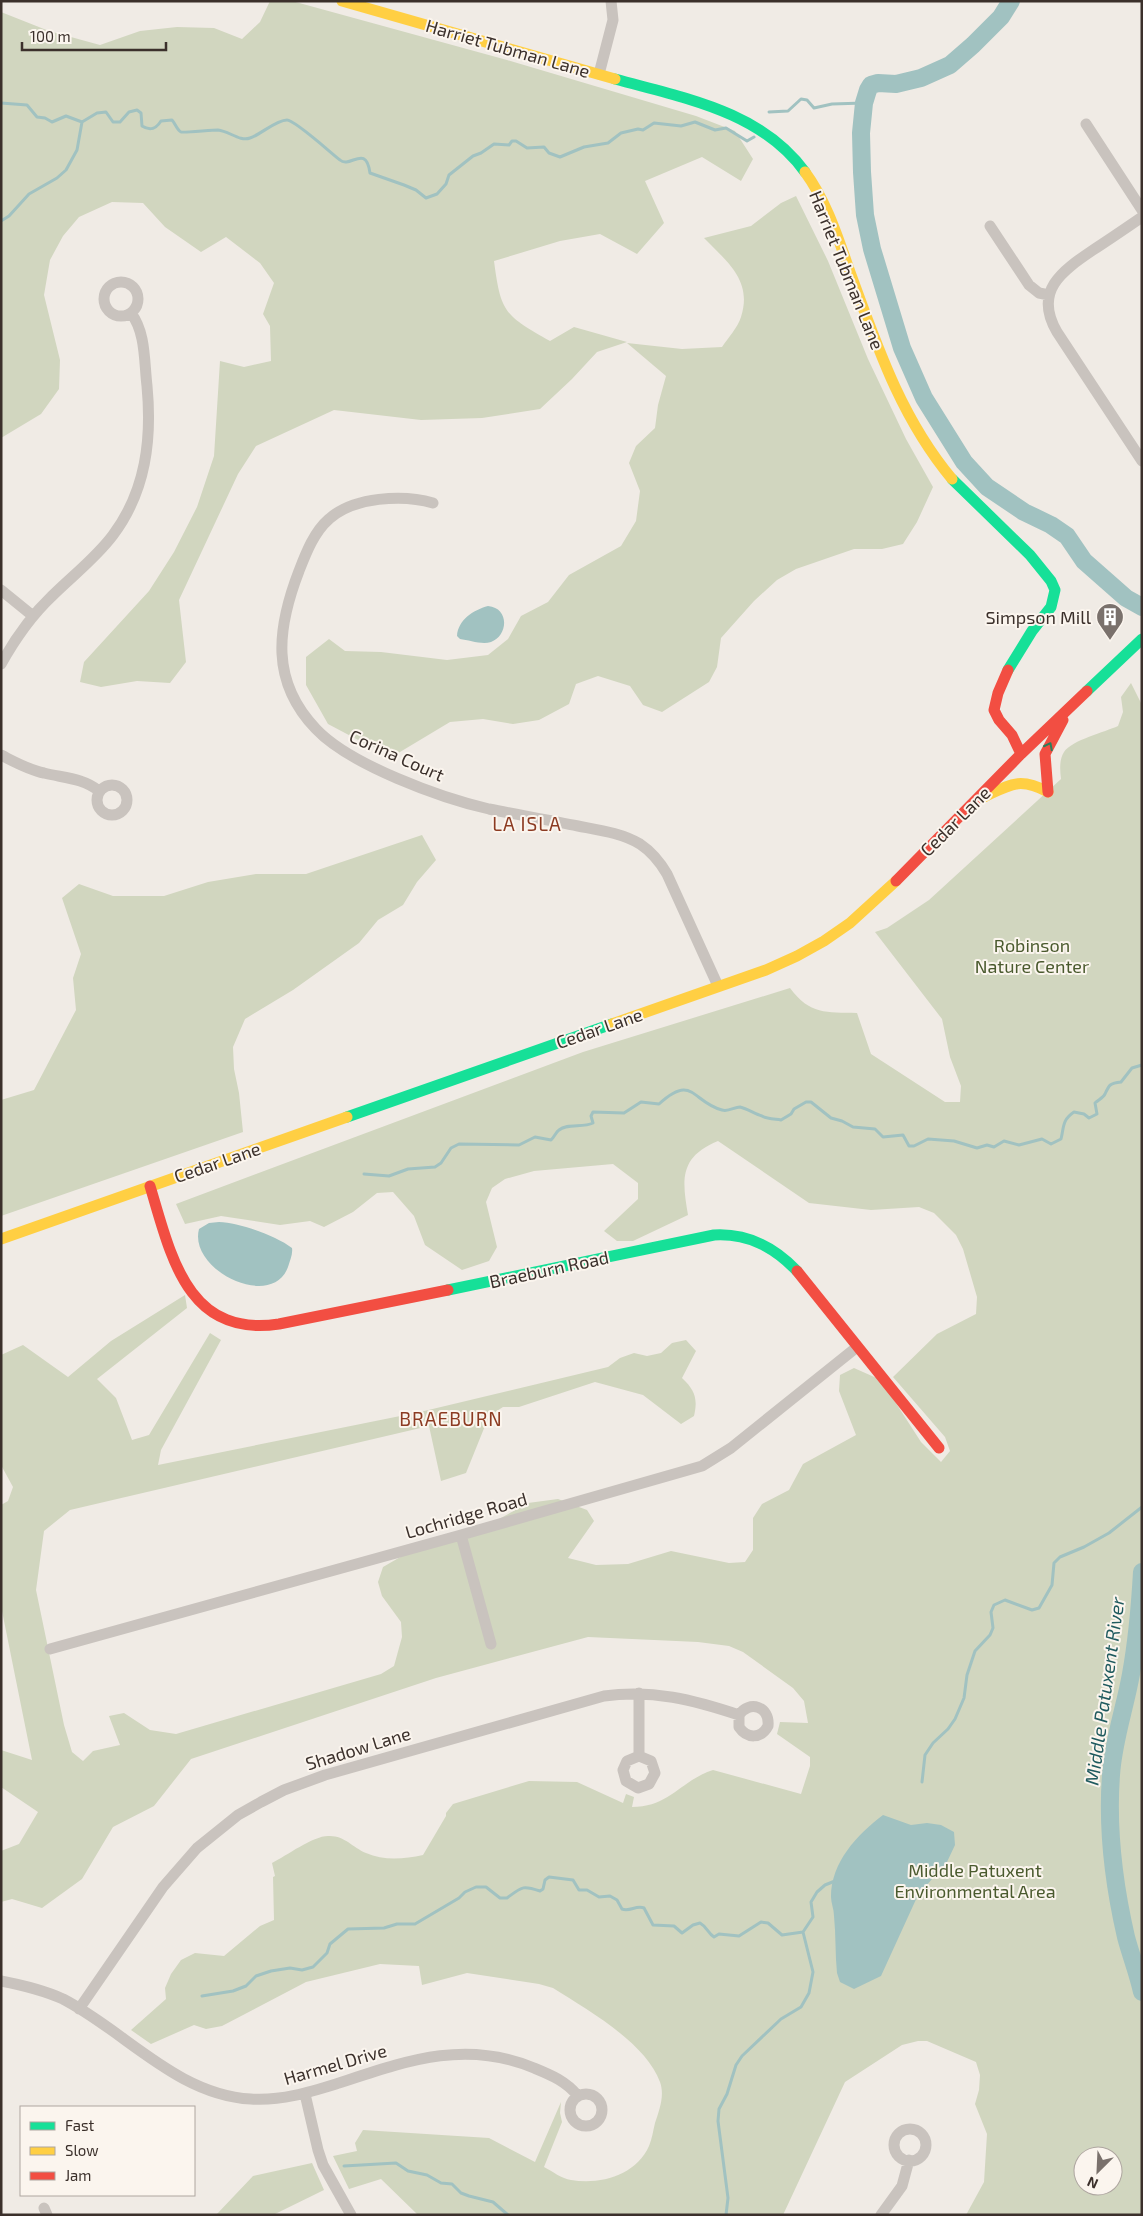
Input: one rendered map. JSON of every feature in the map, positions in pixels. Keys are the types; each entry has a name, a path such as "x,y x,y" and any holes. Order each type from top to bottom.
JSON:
{"street":[{"name":"Harriet Tubman Lane","path":"342,1 714,107 755,126 788,151 803,168 816,190 839,240 892,380 915,428 952,479 988,517 1043,568 1053,583 1055,590 1051,605 1019,651 994,702 996,717 1010,732 1021,754"},
{"path":"599,74 613,20 611,1"},
{"path":"1086,124 1142,210"},
{"path":"1142,217 1060,274 1049,295 1051,322 1142,461"},
{"path":"990,226 1029,285 1039,293 1049,295"},
{"path":"1,664 33,616 112,536 129,509 138,487 147,452 149,420 141,332 131,313"},
{"name":"Corina Court","path":"433,503 411,497 396,497 371,502 346,508 328,519 321,527 304,558 287,601 283,618 282,659 297,704 328,741 372,767 464,802 610,832 638,843 656,858 668,874 718,986"},
{"path":"1,590 33,616"},
{"name":"Cedar Lane","path":"1106,671 1142,630"},
{"name":"Cedar Lane","path":"1,1239 794,958 836,935 876,901 1021,754 1106,671 1142,639"},
{"path":"976,800 1023,781 1034,783 1048,792 1044,761 1045,754 1072,705"},
{"path":"1,755 42,773 79,780 92,785 99,791"},
{"name":"Braeburn Road","path":"150,1186 176,1268 183,1284 198,1304 207,1311 237,1324 260,1326 298,1321 725,1234 748,1237 778,1252 796,1270 939,1448"},
{"name":"Lochridge Road","path":"50,1649 702,1466 731,1448 857,1347"},
{"path":"461,1535 491,1644"},
{"path":"639,1693 639,1756"},
{"name":"Shadow Lane","path":"79,2009 178,1868 197,1848 218,1831 261,1802 284,1790 325,1774 587,1700 620,1694 639,1693 678,1697 738,1715"},
{"name":"Harmel Drive","path":"1,1981 51,1994 79,2009 172,2072 207,2090 234,2097 250,2099 284,2098 305,2094 403,2062 437,2055 467,2054 496,2057 525,2065 559,2079 570,2086 578,2096"},
{"path":"305,2094 323,2165 351,2215"},
{"path":"881,2215 902,2186 909,2160"}],"green space":[{"path":"270,1 292,1 507,60 696,116 735,131 753,159 741,181 702,157 645,181 664,223 637,254 600,234 560,241 494,261 499,292 503,303 514,318 523,325 550,341 574,327 627,342 597,352 540,409 482,418 421,420 334,410 256,446 238,474 179,600 186,662 170,683 137,681 101,687 80,682 84,662 149,591 174,552 197,507 214,456 220,361 244,367 271,361 270,326 263,314 274,283 260,263 226,237 201,252 165,227 143,203 112,202 79,217 63,236 50,260 44,295 60,360 59,389 41,414 1,438 1,12 49,31 100,45 140,31 177,27 214,28 242,39 260,22"},
{"path":"796,196 828,261 868,359 906,439 933,487 917,522 903,544 882,549 854,549 796,569 777,580 754,601 721,638 717,667 709,682 662,712 643,705 630,686 598,676 576,684 569,704 539,720 513,724 483,719 450,722 395,755 362,742 328,724 306,685 306,657 329,639 345,651 381,652 447,660 488,655 508,639 521,616 548,602 569,575 621,546 636,521 640,491 629,463 636,446 655,428 658,405 666,376 627,343 682,349 722,347 740,321 744,304 743,292 740,282 729,263 704,238 751,226 781,203"},
{"path":"1131,683 1142,705 1142,2215 966,2215 984,2182 987,2134 975,2104 979,2090 980,2075 976,2062 927,2041 902,2045 845,2082 783,2215 418,2215 381,2179 349,2189 333,2156 357,2151 355,2143 363,2130 489,2138 535,2162 561,2102 560,2113 562,2122 544,2167 561,2177 571,2180 594,2181 616,2176 636,2164 649,2146 661,2103 660,2082 653,2068 629,2041 599,2017 553,1988 539,1984 467,1973 422,1985 419,1966 380,1964 306,1982 222,2026 206,2029 194,2025 151,2044 131,2030 166,1999 165,1988 171,1974 181,1960 195,1953 224,1956 260,1926 274,1920 273,1877 275,1876 272,1863 307,1843 322,1837 334,1836 373,1856 401,1858 423,1855 453,1804 529,1781 577,1782 623,1803 626,1794 634,1797 632,1807 656,1803 702,1774 713,1770 801,1794 810,1766 810,1757 777,1734 780,1722 808,1723 804,1701 793,1688 743,1652 729,1646 698,1642 588,1637 436,1678 191,1759 154,1806 113,1827 82,1879 42,1908 12,1899 1,1902 1,1851 19,1844 38,1812 1,1787 1,1750 32,1760 1,1606 1,1505 8,1501 13,1487 1,1465 1,1355 23,1345 68,1377 111,1341 185,1295 187,1308 97,1379 116,1398 132,1440 149,1435 210,1333 221,1340 161,1450 158,1465 420,1412 608,1367 620,1358 634,1353 647,1356 661,1353 672,1343 686,1340 696,1351 682,1378 693,1391 696,1405 694,1416 681,1424 643,1395 595,1382 519,1407 503,1407 489,1416 466,1473 441,1481 429,1426 70,1510 44,1531 36,1590 64,1725 72,1752 83,1761 93,1751 120,1745 109,1716 124,1713 150,1730 176,1734 381,1674 394,1666 402,1637 401,1622 382,1596 378,1582 383,1567 409,1552 461,1540 528,1503 558,1499 587,1510 594,1521 568,1558 596,1565 628,1564 671,1551 729,1563 745,1562 753,1550 753,1518 762,1504 789,1490 803,1464 856,1435 839,1391 840,1375 854,1368 881,1380 921,1442 941,1462 950,1451 945,1437 893,1377 937,1334 976,1314 977,1297 963,1249 956,1235 934,1213 919,1207 871,1210 809,1203 718,1141 696,1154 686,1171 685,1191 688,1215 633,1241 617,1241 604,1231 638,1199 638,1183 613,1164 534,1171 505,1179 492,1188 486,1202 497,1247 489,1261 462,1270 425,1245 414,1216 393,1192 377,1193 353,1212 324,1227 310,1221 280,1225 221,1216 185,1224 176,1204 583,1052 790,988 797,997 812,1008 827,1012 857,1013 871,1054 945,1102 960,1102 961,1086 950,1057 942,1019 875,932 887,928 929,900 1061,779 1061,758 1068,748 1081,740 1118,726 1123,712 1121,697"},
{"path":"422,835 436,860 417,882 403,905 378,920 359,943 293,990 245,1019 233,1047 234,1069 239,1093 243,1132 1,1216 1,1100 34,1090 76,1010 73,978 81,954 62,898 79,884 113,896 164,896 208,882 256,874 306,874"},
{"path":"312,2163 324,2190 273,2215 216,2215 253,2176"}],"water":[{"path":"488,606 495,608 503,617 503,628 497,639 487,643 480,643 460,639 457,636 458,630 467,616"},
{"path":"219,1222 257,1230 292,1248 288,1267 279,1280 266,1285 250,1285 233,1280 218,1271 206,1258 199,1244 199,1229 209,1223"},
{"path":"883,1815 911,1825 927,1823 941,1825 954,1832 955,1845 947,1862 918,1895 881,1976 854,1989 840,1982 837,1973 834,1913 831,1897 832,1884 835,1872 847,1850 864,1831"}],"waterway":[{"name":"Middle Patuxent River","path":"1011,1 1001,17 950,65 921,78 896,84 878,83 871,85 868,90 864,103 861,133 865,215 872,249 902,348 924,398 964,462 987,487 1024,512 1051,525 1067,536 1084,561 1126,598 1142,607"},
{"path":"769,112 788,111 801,99 807,100 814,108 832,104 864,103"},
{"path":"1,103 27,105 37,117 45,118 52,122 66,116 82,122 97,113 106,112 113,122 120,122 129,112 137,110 141,113 142,126 150,129 157,126 161,121 172,120 181,132 218,130 242,139 254,136 278,122 287,120 305,131 340,160 348,162 361,158 368,164 370,173 416,190 426,198 437,194 446,184 449,175 473,156 494,144 509,145 512,141 516,141 527,148 544,147 549,153 560,157 584,147 608,143 621,133 638,129 643,130 654,123 681,126 695,122 715,130 726,128 747,141 754,137"},
{"path":"1,221 9,216 29,194 57,178 66,170 77,150 82,122"},
{"path":"364,1174 389,1176 408,1169 435,1167 441,1163 451,1148 459,1144 519,1145 535,1137 551,1140 562,1128 593,1123 591,1116 593,1112 624,1113 641,1102 659,1104 670,1095 686,1090 722,1110 740,1107 766,1118 781,1120 791,1114 794,1109 806,1102 811,1102 831,1118 853,1127 875,1129 883,1137 903,1135 909,1146 914,1146 928,1139 954,1141 977,1148 987,1145 994,1147 1004,1141 1019,1145 1042,1139 1051,1144 1061,1139 1064,1124 1070,1115 1074,1112 1084,1114 1089,1118 1097,1114 1095,1103 1104,1095 1109,1087 1112,1084 1121,1082 1132,1068 1142,1065"},
{"path":"922,1782 925,1755 933,1743 948,1729 955,1719 964,1698 967,1675 975,1651 990,1635 993,1628 991,1612 994,1605 1005,1600 1032,1610 1039,1608 1052,1585 1054,1563 1060,1557 1084,1547 1109,1533 1142,1507"},
{"name":"Middle Patuxent River","path":"1142,1572 1133,1662 1112,1762 1110,1795 1111,1836 1118,1897 1126,1937 1142,1992"},
{"path":"202,1996 233,1991 246,1986 256,1976 271,1971 290,1968 302,1970 313,1967 327,1953 330,1944 348,1929 384,1928 397,1924 415,1924 476,1887 486,1887 500,1898 507,1898 522,1888 540,1891 543,1889 545,1880 549,1877 573,1880 579,1890 587,1890 599,1897 610,1896 617,1900 622,1909 644,1908 653,1925 674,1926 682,1933 693,1925 700,1923 714,1937 719,1934 739,1936 761,1922 768,1923 782,1935 803,1932"},
{"path":"726,2215 728,2198 718,2121 719,2109 727,2094 736,2065 742,2056 781,2019 801,2007 809,1993 813,1972 803,1932 813,1917 811,1902 817,1892 825,1885 835,1881"},
{"path":"344,2166 396,2163 408,2171 427,2175 441,2183 452,2184 461,2193 493,2202 508,2215"}],"traffic: fast":[{"path":"615,79 694,101 744,121 766,134 787,151 805,172"},
{"path":"952,479 1030,555 1051,581 1055,590 1051,607 1032,631 1008,670"},
{"path":"1087,691 1142,639"},
{"path":"347,1117 612,1024"},
{"path":"448,1290 714,1235 738,1236 760,1243 779,1255 797,1271"}],"traffic: slow":[{"path":"342,1 615,79"},
{"path":"805,172 820,196 831,220 870,327 904,406 934,456 952,479"},
{"path":"984,797 1016,784 1030,785 1048,792"},
{"path":"612,1024 766,970 797,956 824,941 850,923 896,881"},
{"path":"1,1239 347,1117"}],"traffic: jam":[{"path":"1008,670 998,693 994,710 999,720 1012,735 1021,754"},
{"path":"896,881 1021,754 1087,691"},
{"path":"1048,792 1045,754 1063,720"},
{"path":"150,1186 166,1239 176,1264 188,1286 203,1305 223,1318 248,1325 279,1324 448,1290"},
{"path":"797,1271 939,1448"}],"place":[{"name":"Simpson Mill","path":"1110,641"}],"district":[{"name":"LA ISLA","path":"527,823"},
{"name":"BRAEBURN","path":"451,1418"}],"park label":[{"name":"Robinson Nature Center","path":"1032,955"},
{"name":"Middle Patuxent Environmental Area","path":"975,1880"}]}
